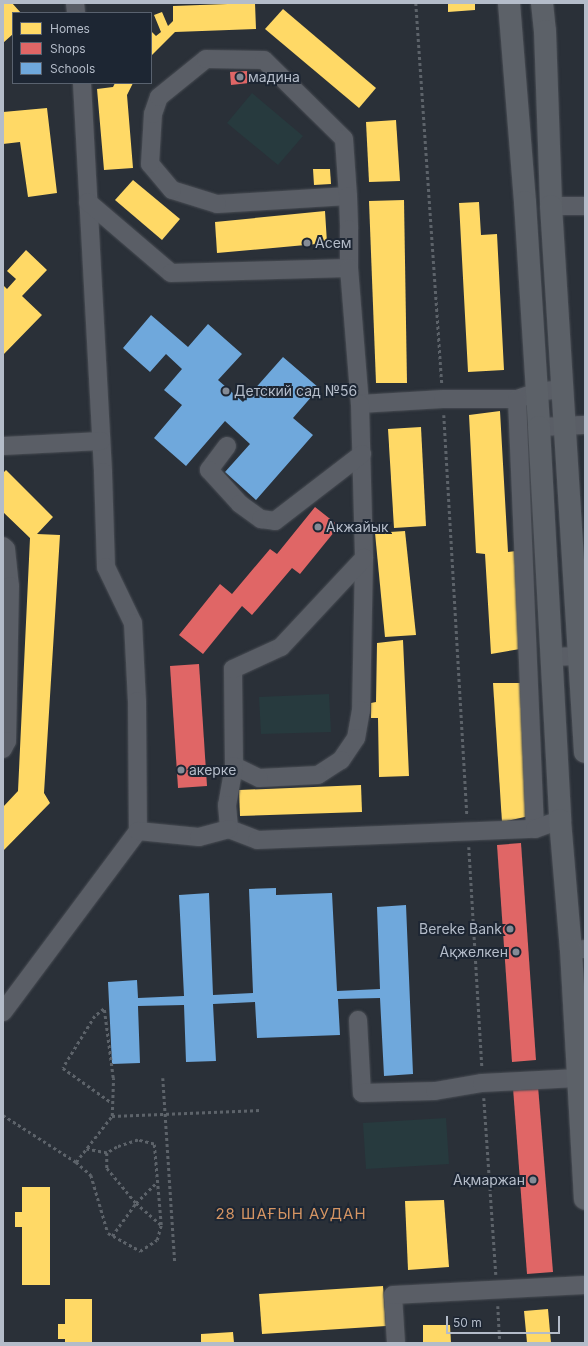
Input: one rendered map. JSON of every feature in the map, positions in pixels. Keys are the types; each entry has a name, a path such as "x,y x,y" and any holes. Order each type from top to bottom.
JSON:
{"main road":[{"path":"509,3 525,202 540,427 560,820 578,949 578,1078 585,1200"},
{"path":"542,3 545,31 551,206 563,389 575,425 585,752"}],"street":[{"path":"234,766 259,778 318,775 341,760 356,738 361,710 364,558 362,454 360,404 349,268 348,196 344,138 264,60 206,59 159,97 153,114 150,164 172,190 217,204 348,196"},
{"path":"3,1012 138,831 137,701 133,623 106,567 101,441 82,84"},
{"path":"88,202 171,273 349,268"},
{"path":"551,206 585,206"},
{"path":"360,404 517,398 537,392 563,389"},
{"path":"517,398 535,829"},
{"path":"540,427 575,425"},
{"path":"3,446 101,441"},
{"path":"227,446 209,470 240,504 261,519 275,521 362,454"},
{"path":"3,546 6,549 10,586 7,741 3,748"},
{"path":"229,829 227,805 234,766 233,669 281,647 364,558"},
{"path":"552,656 582,656"},
{"path":"138,831 198,837 229,829 257,840 535,829 560,820"},
{"path":"358,1020 362,1094 436,1091 482,1082 578,1078"},
{"path":"396,1343 393,1294 585,1285"}],"path":[{"path":"416,3 443,400 482,1082 500,1343"},
{"path":"76,1162 112,1116 113,1078 104,1009 95,1016 63,1068 112,1103"},
{"path":"163,1078 164,1114 175,1263"},
{"path":"112,1116 260,1110"},
{"path":"3,1115 76,1162 91,1175 108,1233 140,1251 157,1240 160,1225 154,1144 138,1140 117,1147 107,1153 86,1149"},
{"path":"107,1153 107,1168 136,1203 160,1225"},
{"path":"112,1236 136,1203 157,1182"}],"green space":[{"path":"252,93 303,136 278,165 227,123"},
{"path":"329,694 331,732 261,734 259,697"},
{"path":"446,1118 449,1164 366,1169 363,1123"}],"building: Homes":[{"path":"3,3 12,3 20,12 12,12 12,35 3,43"},
{"path":"255,3 256,29 175,32 152,55 152,32 156,36 161,32 154,15 162,12 168,26 173,21 173,6"},
{"path":"448,3 475,3 475,10 448,12"},
{"path":"283,9 376,88 359,108 265,29"},
{"path":"114,84 132,84 127,95 133,168 104,170 97,89 113,87"},
{"path":"47,108 57,193 28,197 20,142 3,144 3,112"},
{"path":"396,120 400,181 369,182 366,122"},
{"path":"313,169 330,169 331,184 314,185"},
{"path":"133,180 180,219 162,240 115,200"},
{"path":"404,200 407,383 376,383 369,201"},
{"path":"479,202 481,235 497,234 504,370 468,372 459,203"},
{"path":"325,211 327,243 217,253 215,222"},
{"path":"26,250 47,270 22,296 42,315 3,355 3,285 7,289 16,279 7,271"},
{"path":"500,411 508,552 516,551 520,649 491,654 485,554 476,553 469,415"},
{"path":"421,427 426,526 394,528 388,429"},
{"path":"6,470 53,517 37,534 60,535 44,793 50,803 3,851 3,807 18,791 30,538 3,512 3,473"},
{"path":"405,531 416,635 385,637 375,533"},
{"path":"403,640 409,776 379,777 378,718 371,718 371,703 376,702 377,643"},
{"path":"493,683 524,683 529,816 502,822"},
{"path":"361,785 362,812 240,816 239,790"},
{"path":"22,1187 50,1187 50,1285 22,1285 22,1227 15,1227 15,1212 22,1212"},
{"path":"444,1200 449,1267 408,1270 405,1201"},
{"path":"383,1286 386,1326 262,1334 259,1294"},
{"path":"65,1299 92,1299 92,1343 65,1343 65,1339 58,1339 58,1324 65,1324"},
{"path":"548,1309 551,1343 527,1343 524,1311"},
{"path":"423,1325 450,1325 451,1343 423,1343"},
{"path":"233,1332 234,1343 201,1343 201,1334"}],"building: Shops":[{"path":"247,71 249,83 231,85 230,72"},
{"path":"315,507 339,526 300,574 292,568 252,615 242,606 203,654 179,635 220,584 232,594 270,549 277,554"},
{"path":"199,664 207,786 178,788 170,666"},
{"name":"Ақжелкен","path":"521,843 536,1060 512,1062 497,845"},
{"name":"Ақмаржан","path":"538,1086 553,1272 527,1274 513,1088"}],"building: Schools":[{"path":"151,315 188,347 208,324 242,354 218,380 243,402 283,357 319,388 293,418 313,435 256,500 225,472 250,444 225,421 186,466 154,438 182,405 164,390 182,369 166,354 150,372 123,348"},
{"path":"276,888 276,895 332,893 337,991 380,989 377,907 406,905 413,1074 384,1076 380,998 338,999 340,1035 257,1038 255,1002 213,1004 216,1061 186,1062 184,1005 138,1006 140,1063 112,1064 108,982 137,980 138,998 184,996 179,895 209,893 213,995 253,993 249,889"}],"place":[{"name":"мадина","path":"240,77"},
{"name":"Асем","path":"307,243"},
{"name":"Детский сад №56","path":"226,391"},
{"name":"Акжайык","path":"318,527"},
{"name":"акерке","path":"181,770"},
{"name":"Bereke Bank","path":"510,929"},
{"name":"Ақжелкен","path":"516,952"},
{"name":"Ақмаржан","path":"533,1180"}],"district":[{"name":"28 ШАҒЫН АУДАН","path":"291,1214"}]}
